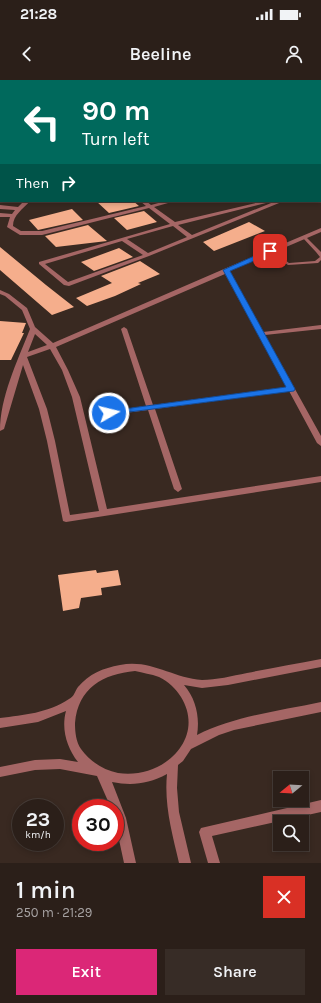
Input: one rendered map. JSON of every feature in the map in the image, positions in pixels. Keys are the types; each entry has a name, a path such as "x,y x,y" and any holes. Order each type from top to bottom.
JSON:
{"street":[{"path":"25,202 13,216 10,222 10,227 20,233 51,231 168,202"},
{"path":"144,202 192,237"},
{"path":"267,202 174,224 41,263 68,284 147,255 279,202"},
{"path":"0,207 20,209"},
{"path":"0,215 13,216"},
{"path":"23,356 52,346 321,230"},
{"path":"124,239 147,255"},
{"path":"226,270 321,443"},
{"path":"0,292 7,295 24,309 33,329 52,346 65,370 76,397 104,513"},
{"path":"261,334 321,327"},
{"path":"0,429 4,404 33,329"},
{"path":"124,329 178,489"},
{"path":"23,356 43,409 50,434 66,519 321,479"},
{"path":"95,415 291,389"},
{"path":"130,863 121,819 113,795 97,772 81,759 73,746 69,731 69,716 74,702 84,687 99,676 116,669 135,667 153,670 170,678 202,684 228,681 321,663"},
{"path":"0,772 35,765 60,764 97,772 122,780 142,779 162,772 173,764 189,744 194,726 192,708 183,691 170,678"},
{"path":"0,724 36,718 58,712 74,702"},
{"path":"189,744 216,731 234,725 321,707"},
{"path":"173,764 171,788 173,812 185,863"},
{"path":"214,863 205,832 321,806"}],"lane":[{"path":"270,251 288,264 316,262 321,257 318,251 304,237"}],"building":[{"path":"97,202 134,202 139,206 109,213"},
{"path":"72,209 83,220 38,230 29,220"},
{"path":"144,211 157,222 127,230 114,218"},
{"path":"249,222 265,231 214,251 203,242"},
{"path":"88,225 107,241 56,247 45,236"},
{"path":"0,247 74,307 52,315 0,270"},
{"path":"119,248 133,257 94,271 81,262"},
{"path":"140,261 160,274 138,283 141,284 115,296 87,306 76,298 112,283 101,276"},
{"path":"0,321 26,323 22,333 24,333 11,360 0,360"},
{"path":"96,570 97,573 118,570 121,585 101,588 102,595 81,598 79,608 63,611 58,575"}],"route":[{"path":"109,413 291,389 226,270 270,251"}]}
